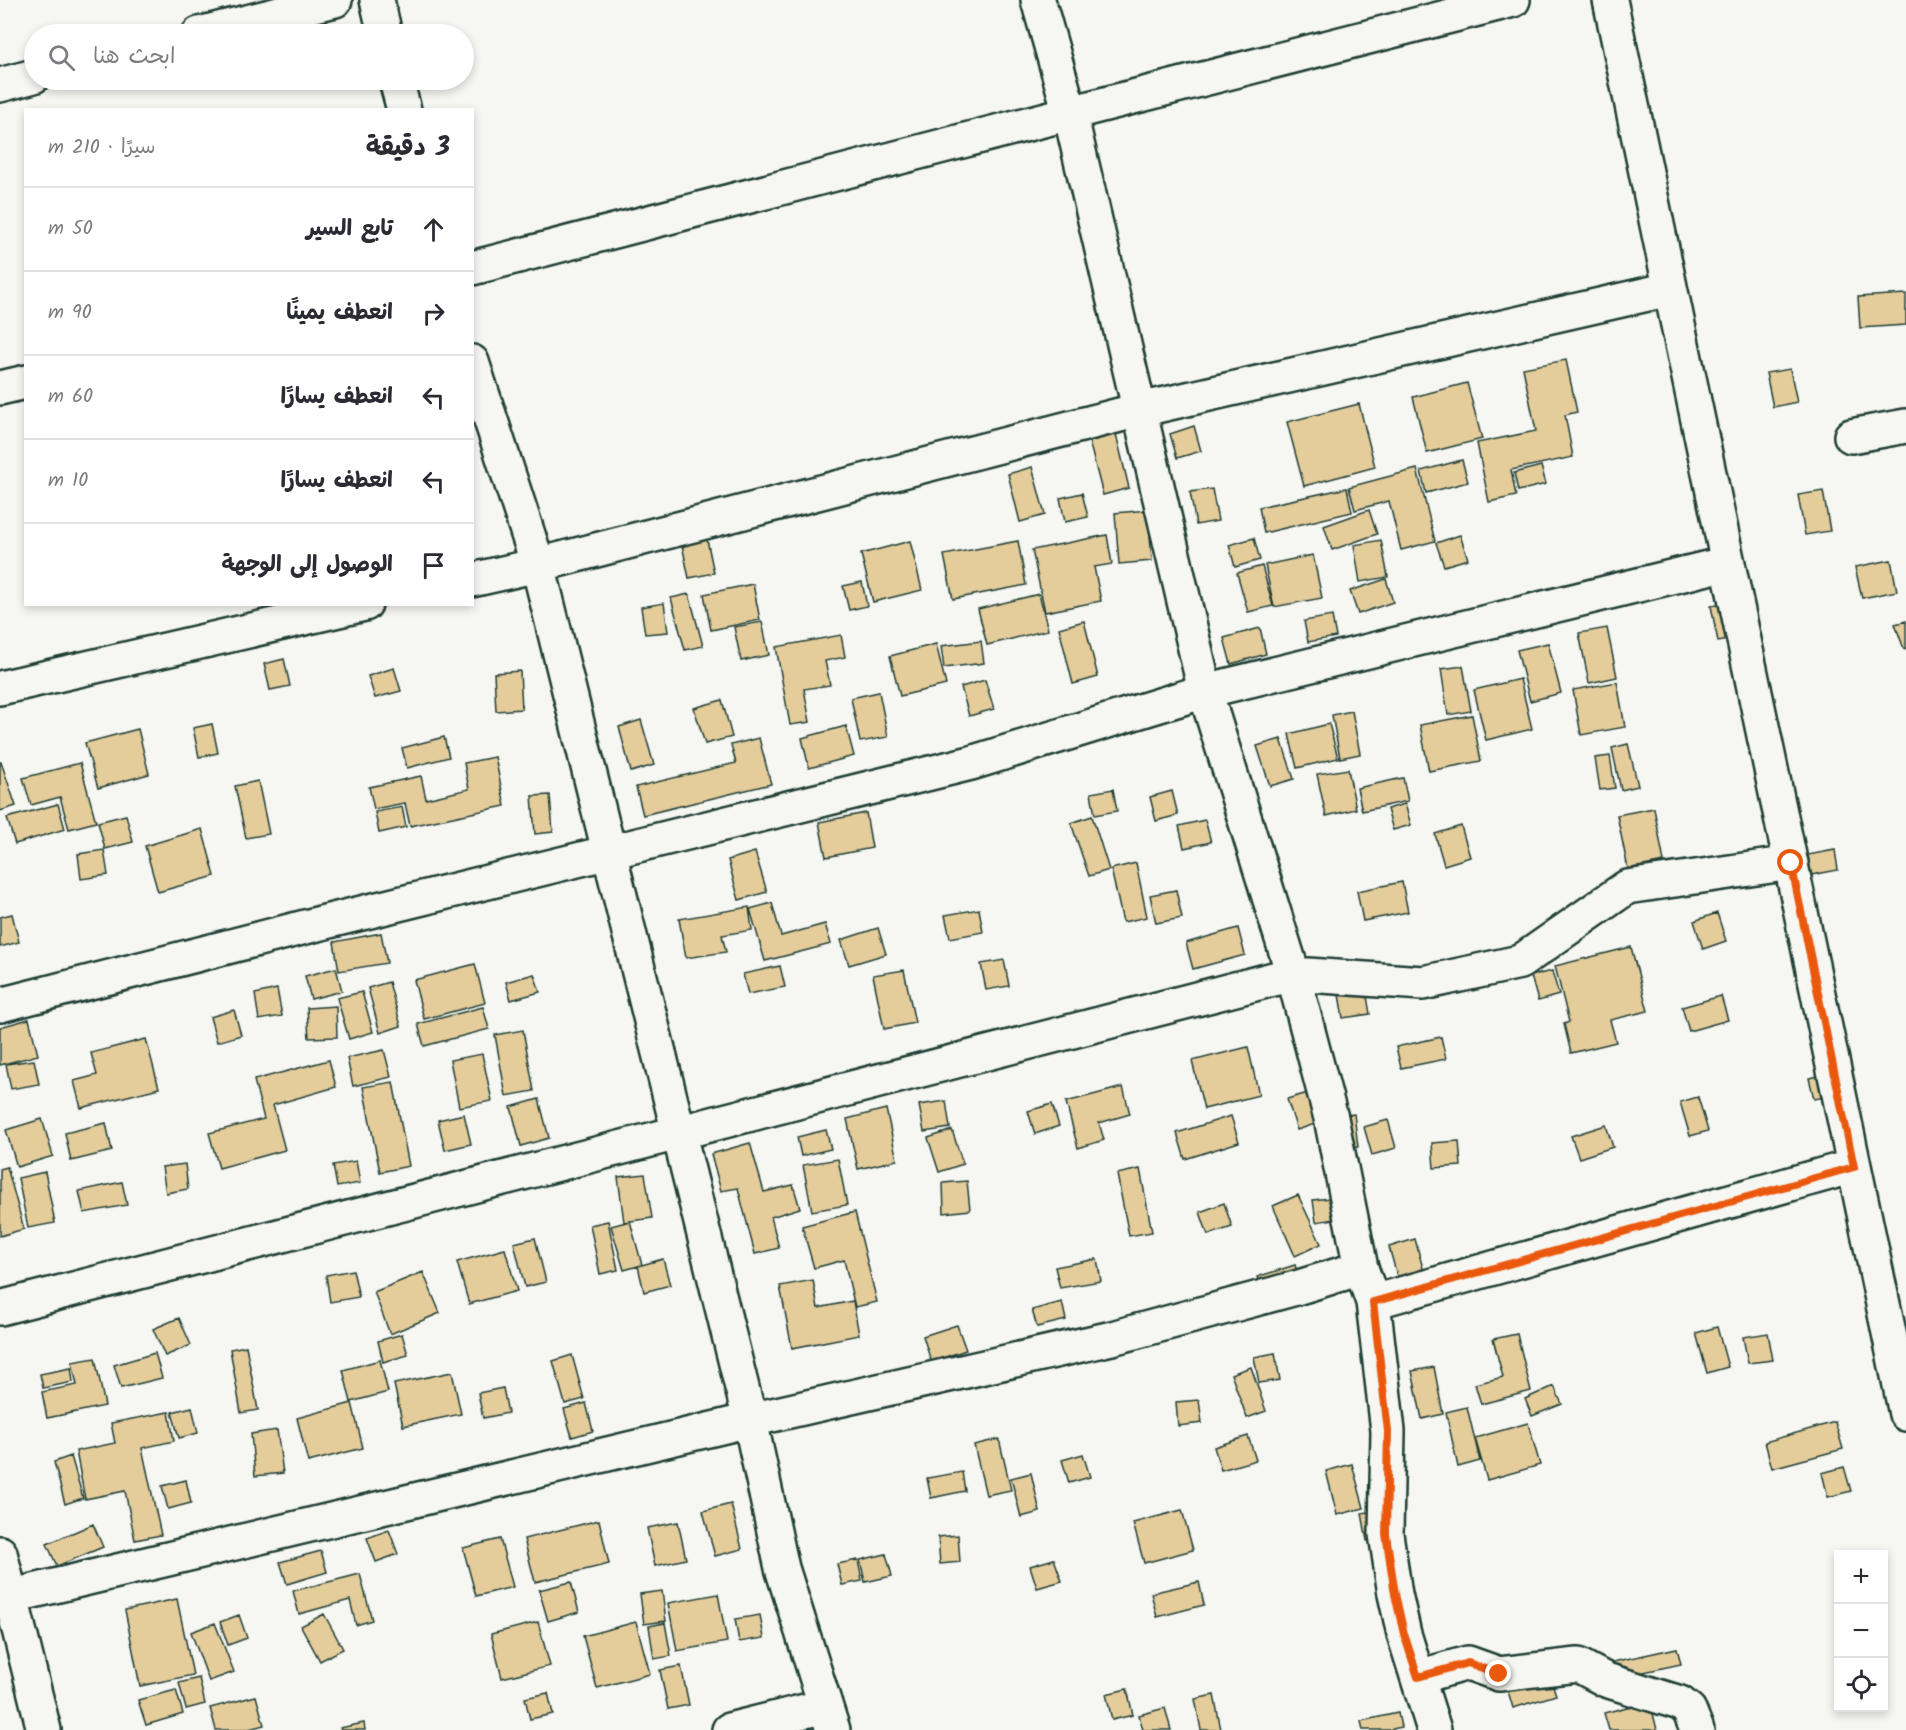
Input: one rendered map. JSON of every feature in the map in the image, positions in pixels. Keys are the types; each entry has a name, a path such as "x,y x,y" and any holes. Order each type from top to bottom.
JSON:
{"street":[{"path":"239,24 335,0"},
{"path":"376,0 382,24"},
{"path":"1038,0 1070,112 1204,691 1293,974 1331,1118 1361,1268 1373,1302 1388,1431 1386,1534 1395,1594 1404,1634 1434,1730"},
{"path":"474,267 1070,112 1513,0"},
{"path":"1610,0 1906,1414"},
{"path":"0,85 24,79"},
{"path":"399,90 403,108"},
{"path":"474,580 1139,410 1670,289"},
{"path":"474,368 538,565 750,1420 782,1568 829,1718 729,1730"},
{"path":"0,388 24,382"},
{"path":"1851,436 1906,426"},
{"path":"0,1005 321,923 970,763 1204,691 1728,563"},
{"path":"0,688 356,606"},
{"path":"0,1308 1293,974 1423,983 1520,962 1627,887 1791,863"},
{"path":"1373,1302 1854,1167"},
{"path":"5,1598 750,1420 1112,1338 1361,1268"},
{"path":"0,1553 5,1598 44,1730"},
{"path":"1418,1677 1468,1663 1499,1674 1578,1665 1606,1680 1680,1703 1689,1710 1697,1730"}],"building":[{"path":"1906,294 1906,325 1860,328 1858,297"},
{"path":"1566,360 1577,412 1565,415 1573,457 1511,470 1516,496 1489,502 1477,443 1536,431 1523,368"},
{"path":"1790,369 1797,402 1773,407 1766,373"},
{"path":"1467,383 1482,439 1427,453 1413,397"},
{"path":"1359,404 1375,467 1304,486 1287,422"},
{"path":"1194,426 1201,451 1177,458 1170,434"},
{"path":"1116,434 1129,488 1103,495 1089,441"},
{"path":"1462,460 1468,482 1426,493 1421,471"},
{"path":"1541,466 1546,484 1518,491 1514,473"},
{"path":"1032,467 1045,515 1020,522 1008,474"},
{"path":"1417,469 1435,541 1401,550 1389,501 1355,510 1349,487"},
{"path":"1347,488 1352,512 1264,533 1259,507"},
{"path":"1212,489 1218,521 1196,525 1190,492"},
{"path":"1823,491 1830,531 1805,535 1798,495"},
{"path":"1082,493 1088,517 1065,522 1060,498"},
{"path":"1148,510 1152,561 1119,564 1115,513"},
{"path":"1369,510 1377,534 1332,550 1324,526"},
{"path":"705,530 714,573 689,578 680,535"},
{"path":"1107,535 1112,564 1094,567 1101,601 1045,612 1032,550"},
{"path":"1460,535 1468,559 1444,566 1436,543"},
{"path":"1254,538 1260,560 1235,567 1229,545"},
{"path":"1381,540 1388,577 1360,582 1354,545"},
{"path":"910,541 922,590 873,602 861,554"},
{"path":"1018,541 1026,585 953,599 944,555"},
{"path":"1313,555 1322,598 1274,607 1265,565"},
{"path":"1891,560 1897,591 1862,598 1855,567"},
{"path":"1262,566 1273,606 1248,612 1237,573"},
{"path":"1386,579 1393,602 1358,614 1350,591"},
{"path":"862,582 867,606 849,610 843,586"},
{"path":"753,584 760,620 711,630 704,594"},
{"path":"689,594 703,646 685,650 671,598"},
{"path":"1039,594 1048,630 987,645 978,609"},
{"path":"664,603 668,632 645,634 641,607"},
{"path":"1728,603 1735,639 1718,642 1711,606"},
{"path":"1332,616 1336,637 1308,642 1304,621"},
{"path":"1084,621 1098,677 1073,684 1059,628"},
{"path":"1906,621 1906,648 1904,649 1895,624"},
{"path":"762,622 769,655 741,661 734,627"},
{"path":"1260,628 1266,654 1231,664 1224,638"},
{"path":"1607,628 1617,677 1589,683 1579,633"},
{"path":"841,635 845,657 825,661 830,685 804,689 810,722 790,725 776,647"},
{"path":"981,641 984,663 944,668 941,646"},
{"path":"1548,643 1561,693 1530,701 1517,650"},
{"path":"936,644 946,685 900,696 890,656"},
{"path":"284,659 290,686 270,690 264,664"},
{"path":"1463,666 1471,711 1448,715 1441,669"},
{"path":"394,668 401,691 375,698 368,676"},
{"path":"520,671 522,709 496,711 494,673"},
{"path":"1520,679 1532,729 1486,740 1474,690"},
{"path":"985,680 994,709 969,716 961,687"},
{"path":"1617,682 1625,727 1581,735 1573,690"},
{"path":"879,692 888,737 860,742 851,698"},
{"path":"722,700 732,737 705,744 694,708"},
{"path":"1352,711 1360,754 1340,758 1332,715"},
{"path":"1472,715 1481,761 1429,771 1420,725"},
{"path":"641,720 654,765 631,772 619,727"},
{"path":"212,724 218,753 199,757 193,728"},
{"path":"1329,724 1338,758 1297,768 1289,734"},
{"path":"846,726 854,756 809,768 802,738"},
{"path":"138,729 149,774 98,788 85,743"},
{"path":"444,737 449,757 407,768 402,748"},
{"path":"759,738 771,784 643,815 636,787 736,763 731,745"},
{"path":"1281,739 1294,779 1270,786 1257,746"},
{"path":"1628,744 1638,786 1621,790 1612,748"},
{"path":"1610,756 1615,788 1600,790 1595,758"},
{"path":"495,757 505,806 410,826 405,803 374,809 369,787 421,776 426,799 469,789 464,763"},
{"path":"0,762 16,806 0,811"},
{"path":"80,763 96,822 69,829 60,797 31,805 23,778"},
{"path":"1348,769 1356,809 1326,816 1317,774"},
{"path":"1403,778 1408,801 1362,811 1357,788"},
{"path":"258,781 269,834 246,838 235,786"},
{"path":"1113,789 1117,811 1095,815 1091,793"},
{"path":"1172,791 1178,815 1156,821 1150,797"},
{"path":"550,795 553,832 535,834 532,796"},
{"path":"58,804 65,829 15,844 7,818"},
{"path":"1405,804 1411,825 1393,830 1387,809"},
{"path":"402,807 406,827 379,833 375,812"},
{"path":"1654,808 1664,862 1628,869 1617,815"},
{"path":"866,813 872,848 826,857 819,822"},
{"path":"126,815 133,842 105,849 98,822"},
{"path":"1092,816 1109,870 1089,876 1071,823"},
{"path":"1205,820 1211,842 1184,848 1179,826"},
{"path":"1461,826 1470,857 1444,865 1435,834"},
{"path":"202,829 215,876 158,892 145,846"},
{"path":"104,850 108,875 81,879 78,854"},
{"path":"1835,850 1838,870 1811,875 1808,855"},
{"path":"755,852 767,892 739,900 728,860"},
{"path":"1136,863 1147,917 1123,922 1111,869"},
{"path":"1402,882 1408,912 1363,921 1357,891"},
{"path":"1176,890 1182,918 1156,923 1150,895"},
{"path":"772,903 781,936 825,924 831,944 765,961 750,909"},
{"path":"749,907 752,930 722,935 726,952 686,958 679,919"},
{"path":"979,909 983,932 950,938 945,915"},
{"path":"1717,913 1726,941 1703,949 1694,921"},
{"path":"12,914 19,942 0,947 0,917"},
{"path":"878,928 886,954 849,965 841,940"},
{"path":"1238,928 1245,955 1193,969 1186,943"},
{"path":"381,933 387,963 339,971 334,942"},
{"path":"1631,947 1648,1011 1610,1020 1616,1042 1571,1053 1564,1024 1569,1022 1555,966"},
{"path":"1004,960 1009,986 986,990 981,964"},
{"path":"475,964 485,1003 424,1019 414,980"},
{"path":"780,966 785,987 748,994 743,974"},
{"path":"336,968 342,991 311,999 305,976"},
{"path":"904,970 915,1023 884,1029 873,975"},
{"path":"1552,971 1559,995 1538,1001 1531,976"},
{"path":"534,974 540,992 511,1000 506,982"},
{"path":"389,982 401,1026 380,1033 368,988"},
{"path":"1365,984 1370,1014 1343,1018 1338,989"},
{"path":"277,989 282,1016 259,1020 255,994"},
{"path":"362,992 373,1032 349,1039 337,998"},
{"path":"1721,996 1728,1020 1689,1031 1682,1007"},
{"path":"336,1006 337,1037 309,1038 307,1008"},
{"path":"483,1007 489,1029 424,1046 418,1024"},
{"path":"234,1010 241,1035 217,1042 210,1017"},
{"path":"29,1019 38,1055 0,1065 0,1027"},
{"path":"523,1030 534,1091 506,1096 495,1035"},
{"path":"1441,1037 1446,1059 1401,1068 1396,1047"},
{"path":"146,1039 159,1088 81,1108 74,1081 97,1075 91,1053"},
{"path":"1248,1047 1259,1095 1204,1109 1192,1061"},
{"path":"384,1050 391,1077 353,1086 347,1058"},
{"path":"482,1054 492,1101 459,1107 450,1060"},
{"path":"34,1060 39,1084 11,1089 6,1064"},
{"path":"329,1060 336,1087 273,1105 285,1150 219,1168 209,1133 264,1119 254,1080"},
{"path":"1834,1073 1838,1095 1814,1099 1809,1078"},
{"path":"393,1082 409,1166 380,1172 363,1087"},
{"path":"1123,1087 1130,1114 1099,1123 1104,1140 1078,1148 1066,1102"},
{"path":"1308,1093 1318,1123 1297,1130 1287,1099"},
{"path":"1698,1097 1708,1131 1690,1136 1680,1102"},
{"path":"539,1099 549,1138 521,1146 511,1107"},
{"path":"946,1101 950,1128 924,1132 919,1105"},
{"path":"1052,1104 1059,1126 1035,1134 1028,1111"},
{"path":"886,1109 897,1160 858,1169 847,1119"},
{"path":"464,1114 471,1144 445,1150 438,1120"},
{"path":"1354,1114 1358,1147 1340,1150 1337,1116"},
{"path":"1231,1116 1239,1142 1185,1159 1177,1133"},
{"path":"42,1119 53,1156 17,1167 6,1130"},
{"path":"1388,1120 1396,1148 1372,1155 1364,1127"},
{"path":"106,1123 112,1151 71,1161 65,1133"},
{"path":"1606,1125 1613,1147 1579,1158 1571,1136"},
{"path":"826,1130 831,1149 801,1156 797,1137"},
{"path":"952,1130 963,1164 939,1172 928,1138"},
{"path":"1459,1141 1461,1166 1434,1168 1432,1143"},
{"path":"750,1143 764,1192 793,1185 800,1208 771,1217 779,1248 755,1254 738,1188 721,1191 711,1154"},
{"path":"838,1159 847,1205 812,1211 803,1165"},
{"path":"356,1161 360,1183 337,1187 333,1165"},
{"path":"185,1164 188,1189 166,1193 162,1167"},
{"path":"7,1167 24,1229 0,1236 0,1169"},
{"path":"1140,1169 1152,1232 1129,1236 1117,1174"},
{"path":"45,1172 55,1223 28,1228 18,1178"},
{"path":"645,1174 652,1218 624,1222 618,1177"},
{"path":"967,1181 970,1210 944,1213 943,1183"},
{"path":"122,1182 127,1205 84,1213 79,1191"},
{"path":"1298,1195 1321,1244 1295,1256 1273,1206"},
{"path":"1338,1197 1341,1218 1316,1222 1313,1200"},
{"path":"1224,1203 1232,1227 1208,1235 1200,1212"},
{"path":"855,1212 877,1302 855,1307 844,1260 814,1268 802,1226"},
{"path":"608,1221 618,1270 600,1274 590,1225"},
{"path":"630,1221 642,1265 624,1270 611,1226"},
{"path":"535,1238 546,1282 525,1287 514,1243"},
{"path":"1415,1239 1424,1272 1398,1279 1389,1247"},
{"path":"505,1249 517,1291 469,1304 457,1262"},
{"path":"663,1259 670,1285 644,1292 638,1266"},
{"path":"1097,1259 1101,1281 1060,1288 1055,1267"},
{"path":"1295,1265 1301,1283 1263,1295 1257,1277"},
{"path":"353,1270 359,1297 330,1302 326,1275"},
{"path":"423,1272 440,1313 390,1334 374,1292"},
{"path":"813,1280 818,1308 853,1301 859,1335 792,1348 780,1286"},
{"path":"1062,1302 1066,1320 1037,1327 1032,1310"},
{"path":"179,1318 191,1345 165,1356 153,1329"},
{"path":"957,1325 966,1350 933,1361 940,1384 900,1371 931,1361 923,1336"},
{"path":"1717,1327 1728,1367 1707,1373 1696,1333"},
{"path":"1768,1333 1773,1360 1748,1363 1743,1337"},
{"path":"402,1334 408,1355 383,1362 378,1341"},
{"path":"1517,1334 1531,1391 1481,1404 1475,1384 1503,1377 1493,1339"},
{"path":"246,1346 258,1410 241,1413 230,1349"},
{"path":"155,1353 162,1378 121,1388 114,1365"},
{"path":"1275,1353 1280,1380 1259,1383 1254,1357"},
{"path":"572,1355 584,1399 565,1404 553,1361"},
{"path":"95,1358 105,1406 47,1418 42,1392 77,1385 72,1362"},
{"path":"380,1360 388,1392 351,1402 343,1370"},
{"path":"1251,1367 1266,1411 1247,1418 1231,1374"},
{"path":"1434,1367 1443,1414 1422,1419 1412,1371"},
{"path":"71,1368 73,1382 43,1388 40,1374"},
{"path":"452,1372 461,1414 403,1426 394,1384"},
{"path":"1554,1386 1562,1404 1532,1416 1525,1399"},
{"path":"503,1388 508,1413 483,1418 478,1393"},
{"path":"1199,1400 1202,1423 1178,1426 1176,1402"},
{"path":"352,1403 363,1448 308,1462 297,1418"},
{"path":"586,1403 593,1431 572,1437 564,1409"},
{"path":"192,1407 198,1433 179,1438 172,1412"},
{"path":"1467,1407 1480,1461 1458,1467 1446,1412"},
{"path":"169,1412 174,1441 142,1448 161,1535 135,1540 125,1491 85,1499 76,1451 115,1443 111,1423"},
{"path":"1835,1422 1843,1449 1772,1468 1765,1442"},
{"path":"1528,1423 1540,1465 1487,1480 1475,1438"},
{"path":"277,1430 283,1473 255,1476 251,1434"},
{"path":"1248,1436 1256,1460 1221,1470 1214,1447"},
{"path":"999,1439 1011,1490 986,1495 974,1445"},
{"path":"1083,1454 1090,1477 1069,1483 1062,1460"},
{"path":"71,1456 83,1498 65,1504 54,1462"},
{"path":"1352,1464 1364,1508 1337,1515 1326,1471"},
{"path":"1844,1467 1851,1491 1828,1497 1822,1473"},
{"path":"962,1472 965,1491 931,1498 927,1478"},
{"path":"1031,1473 1040,1512 1021,1517 1011,1478"},
{"path":"186,1480 191,1503 168,1509 162,1486"},
{"path":"731,1504 742,1549 715,1556 703,1511"},
{"path":"1182,1510 1193,1550 1144,1563 1133,1523"},
{"path":"1380,1510 1385,1538 1367,1541 1362,1513"},
{"path":"599,1520 609,1564 535,1582 524,1539"},
{"path":"678,1522 686,1559 655,1566 647,1528"},
{"path":"93,1524 103,1547 57,1566 47,1544"},
{"path":"389,1530 398,1554 376,1562 367,1538"},
{"path":"958,1535 960,1562 940,1564 938,1537"},
{"path":"500,1539 513,1587 476,1596 463,1548"},
{"path":"321,1551 327,1572 287,1584 280,1562"},
{"path":"886,1554 892,1576 865,1582 860,1560"},
{"path":"1054,1559 1062,1581 1037,1588 1030,1566"},
{"path":"858,1560 862,1581 842,1585 837,1564"},
{"path":"360,1574 372,1620 356,1625 350,1600 299,1614 293,1591"},
{"path":"571,1582 579,1612 548,1621 539,1590"},
{"path":"1199,1582 1204,1605 1157,1617 1151,1593"},
{"path":"662,1591 666,1621 644,1624 640,1594"},
{"path":"718,1594 727,1642 677,1651 668,1603"},
{"path":"177,1599 193,1675 140,1686 125,1610"},
{"path":"324,1614 343,1649 320,1661 301,1626"},
{"path":"239,1615 247,1638 228,1645 220,1622"},
{"path":"760,1615 764,1638 739,1642 735,1619"},
{"path":"538,1622 550,1666 502,1678 491,1634"},
{"path":"636,1622 650,1674 597,1688 583,1636"},
{"path":"215,1623 234,1672 209,1681 191,1632"},
{"path":"665,1623 671,1656 654,1659 649,1626"},
{"path":"1677,1648 1681,1664 1588,1684 1585,1668"},
{"path":"681,1666 689,1705 668,1709 660,1670"},
{"path":"1547,1668 1556,1695 1513,1708 1505,1681"},
{"path":"199,1678 205,1704 186,1709 179,1683"},
{"path":"1127,1689 1133,1715 1112,1720 1106,1694"},
{"path":"176,1690 183,1714 146,1725 138,1700"},
{"path":"548,1693 553,1714 530,1719 525,1698"},
{"path":"1214,1695 1221,1730 1201,1730 1195,1699"},
{"path":"256,1696 264,1725 245,1730 216,1730 210,1708"},
{"path":"1650,1701 1657,1730 1609,1730 1604,1713"},
{"path":"1165,1708 1171,1730 1143,1730 1139,1715"},
{"path":"1398,1713 1401,1727 1389,1730 1363,1730 1361,1721"},
{"path":"364,1723 365,1730 341,1730 340,1728"}],"route":[{"path":"1499,1674 1468,1663 1418,1677 1404,1634 1395,1594 1386,1534 1388,1431 1373,1302 1854,1167 1791,863"}]}
